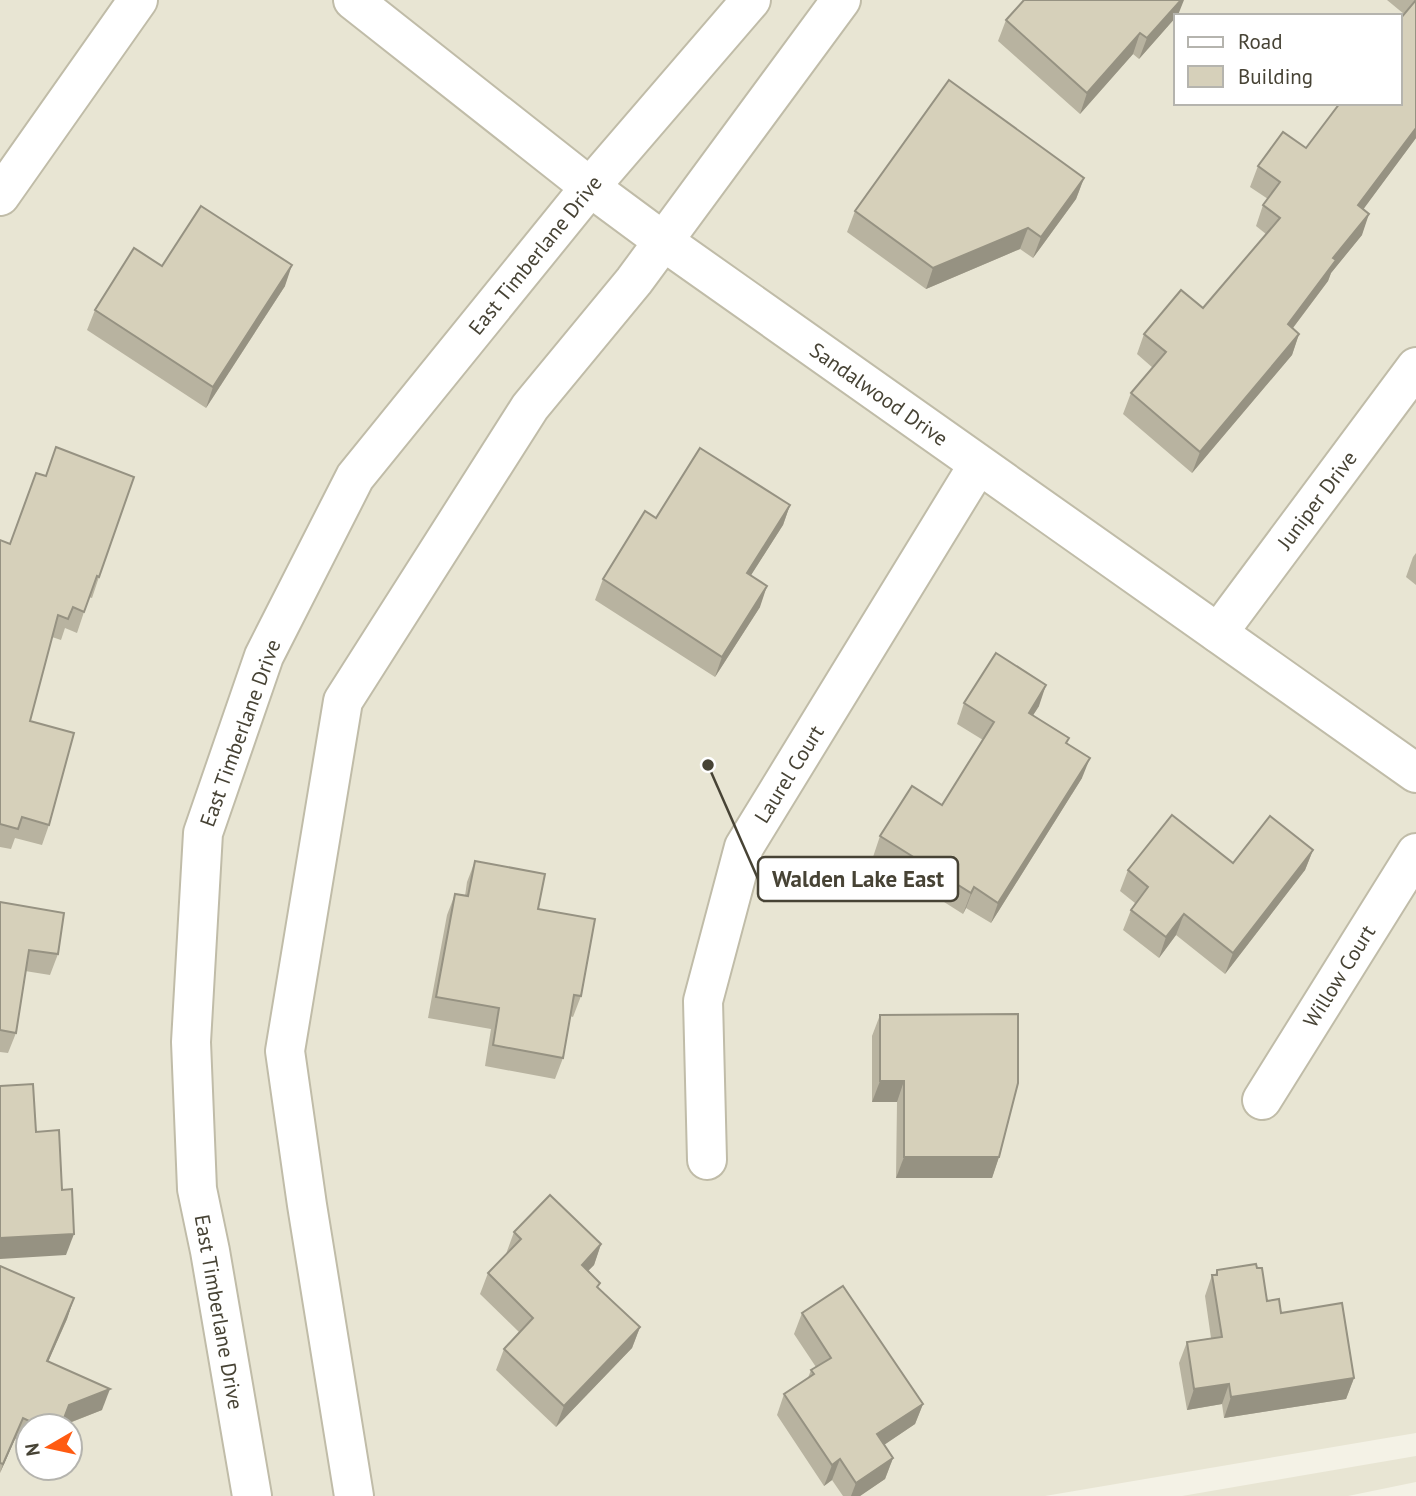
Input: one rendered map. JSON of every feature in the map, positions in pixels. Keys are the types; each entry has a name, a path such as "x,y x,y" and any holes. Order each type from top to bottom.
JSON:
{"street":[{"path":"0,196 138,0"},
{"name":"Sandalwood Drive","path":"353,0 590,187 663,241 1416,774"},
{"name":"East Timberlane Drive","path":"252,1496 197,1189 191,1042 203,833 264,656 355,477 590,187 751,0"},
{"path":"354,1496 285,1051 343,701 530,407 634,281 841,0"},
{"name":"Juniper Drive","path":"1218,633 1416,367"},
{"name":"Laurel Court","path":"707,1160 703,1002 744,847 978,465"},
{"name":"Willow Court","path":"1262,1100 1416,853"}],"shaded area":[{"path":"0,0 1416,0 1416,1433 1045,1496 0,1496"},
{"path":"1416,1456 1416,1482 1348,1496 1182,1496"}],"building":[{"path":"1024,0 1181,0 1147,38 1140,33 1087,93 1006,20"},
{"path":"1416,0 1416,128 1358,205 1369,214 1333,258 1336,260 1288,324 1299,334 1200,452 1131,393 1166,352 1144,334 1181,290 1203,308 1280,218 1263,205 1280,182 1258,166 1283,132 1306,148 1338,105 1402,105 1402,17"},
{"path":"949,80 1084,178 1041,237 1028,228 933,268 855,211"},
{"path":"201,206 292,265 213,387 95,310 134,248 162,266"},
{"path":"56,447 134,477 84,612 73,607 68,619 58,615 30,721 74,733 49,825 22,817 18,829 0,824 0,540 10,544 36,473 46,476"},
{"path":"700,448 790,505 747,573 767,586 722,657 603,579 645,511 656,518"},
{"path":"996,653 1046,685 1029,713 1069,738 1066,743 1090,758 998,903 974,887 971,893 880,836 912,786 942,805 994,722 964,703"},
{"path":"1172,815 1233,863 1270,816 1313,850 1233,953 1184,914 1166,937 1131,910 1148,887 1128,870"},
{"path":"475,861 545,874 538,909 595,919 581,996 574,995 563,1058 493,1045 499,1008 436,997 455,894 468,896"},
{"path":"0,902 64,913 58,954 29,950 16,1033 0,1030"},
{"path":"1018,1014 1018,1083 999,1157 904,1157 904,1081 880,1081 880,1015"},
{"path":"33,1084 36,1132 59,1130 62,1190 72,1189 74,1234 0,1238 0,1086"},
{"path":"550,1195 601,1244 582,1265 600,1283 597,1287 640,1327 564,1406 504,1349 533,1318 488,1273 521,1239 514,1232"},
{"path":"1256,1264 1257,1268 1262,1268 1267,1301 1279,1299 1281,1313 1342,1303 1354,1378 1231,1397 1229,1384 1194,1389 1187,1342 1222,1337 1212,1275 1217,1275 1217,1270"},
{"path":"0,1266 74,1298 47,1361 110,1389 69,1405 66,1412 14,1412 14,1439 3,1464 0,1463"},
{"path":"843,1286 923,1404 877,1434 893,1458 856,1483 840,1459 832,1465 784,1394 814,1374 811,1370 831,1358 802,1313"}],"place":[{"name":"Walden Lake East","path":"708,765"}]}
